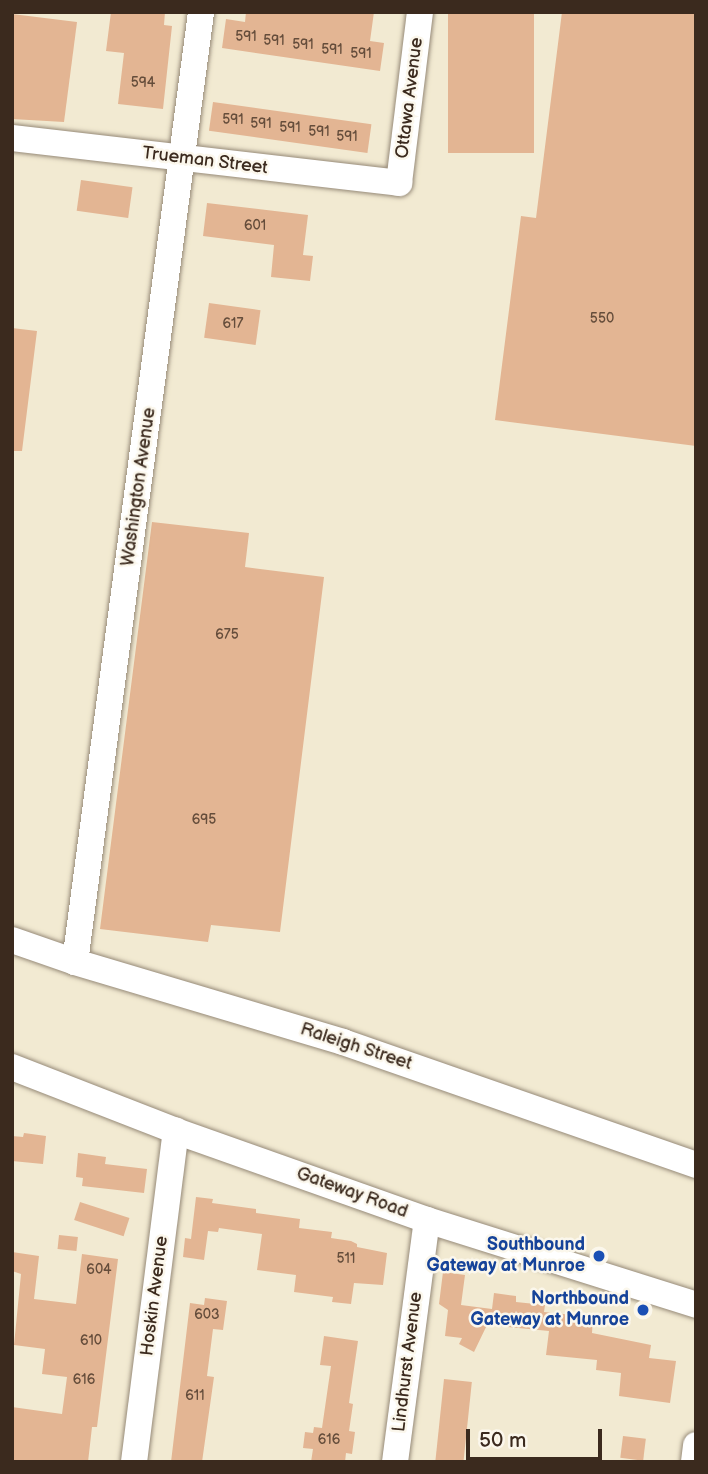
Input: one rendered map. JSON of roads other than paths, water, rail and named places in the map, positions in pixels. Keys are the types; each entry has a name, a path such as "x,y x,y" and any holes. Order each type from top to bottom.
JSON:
{"street":[{"name":"Washington Avenue","path":"75,962 201,12"},
{"name":"Ottawa Avenue","path":"399,183 421,12"},
{"name":"Trueman Street","path":"12,138 399,183"},
{"name":"Raleigh Street","path":"12,940 75,962 343,1042 696,1165"},
{"name":"Gateway Road","path":"12,1068 176,1131 426,1220 696,1305"},
{"name":"Hoskin Avenue","path":"134,1462 176,1131"},
{"name":"Lindhurst Avenue","path":"395,1462 426,1220"},
{"path":"694,1462 696,1445"}],"place":[{"name":"Southbound Gateway at Munroe","path":"599,1256"},
{"name":"Northbound Gateway at Munroe","path":"643,1310"}]}
